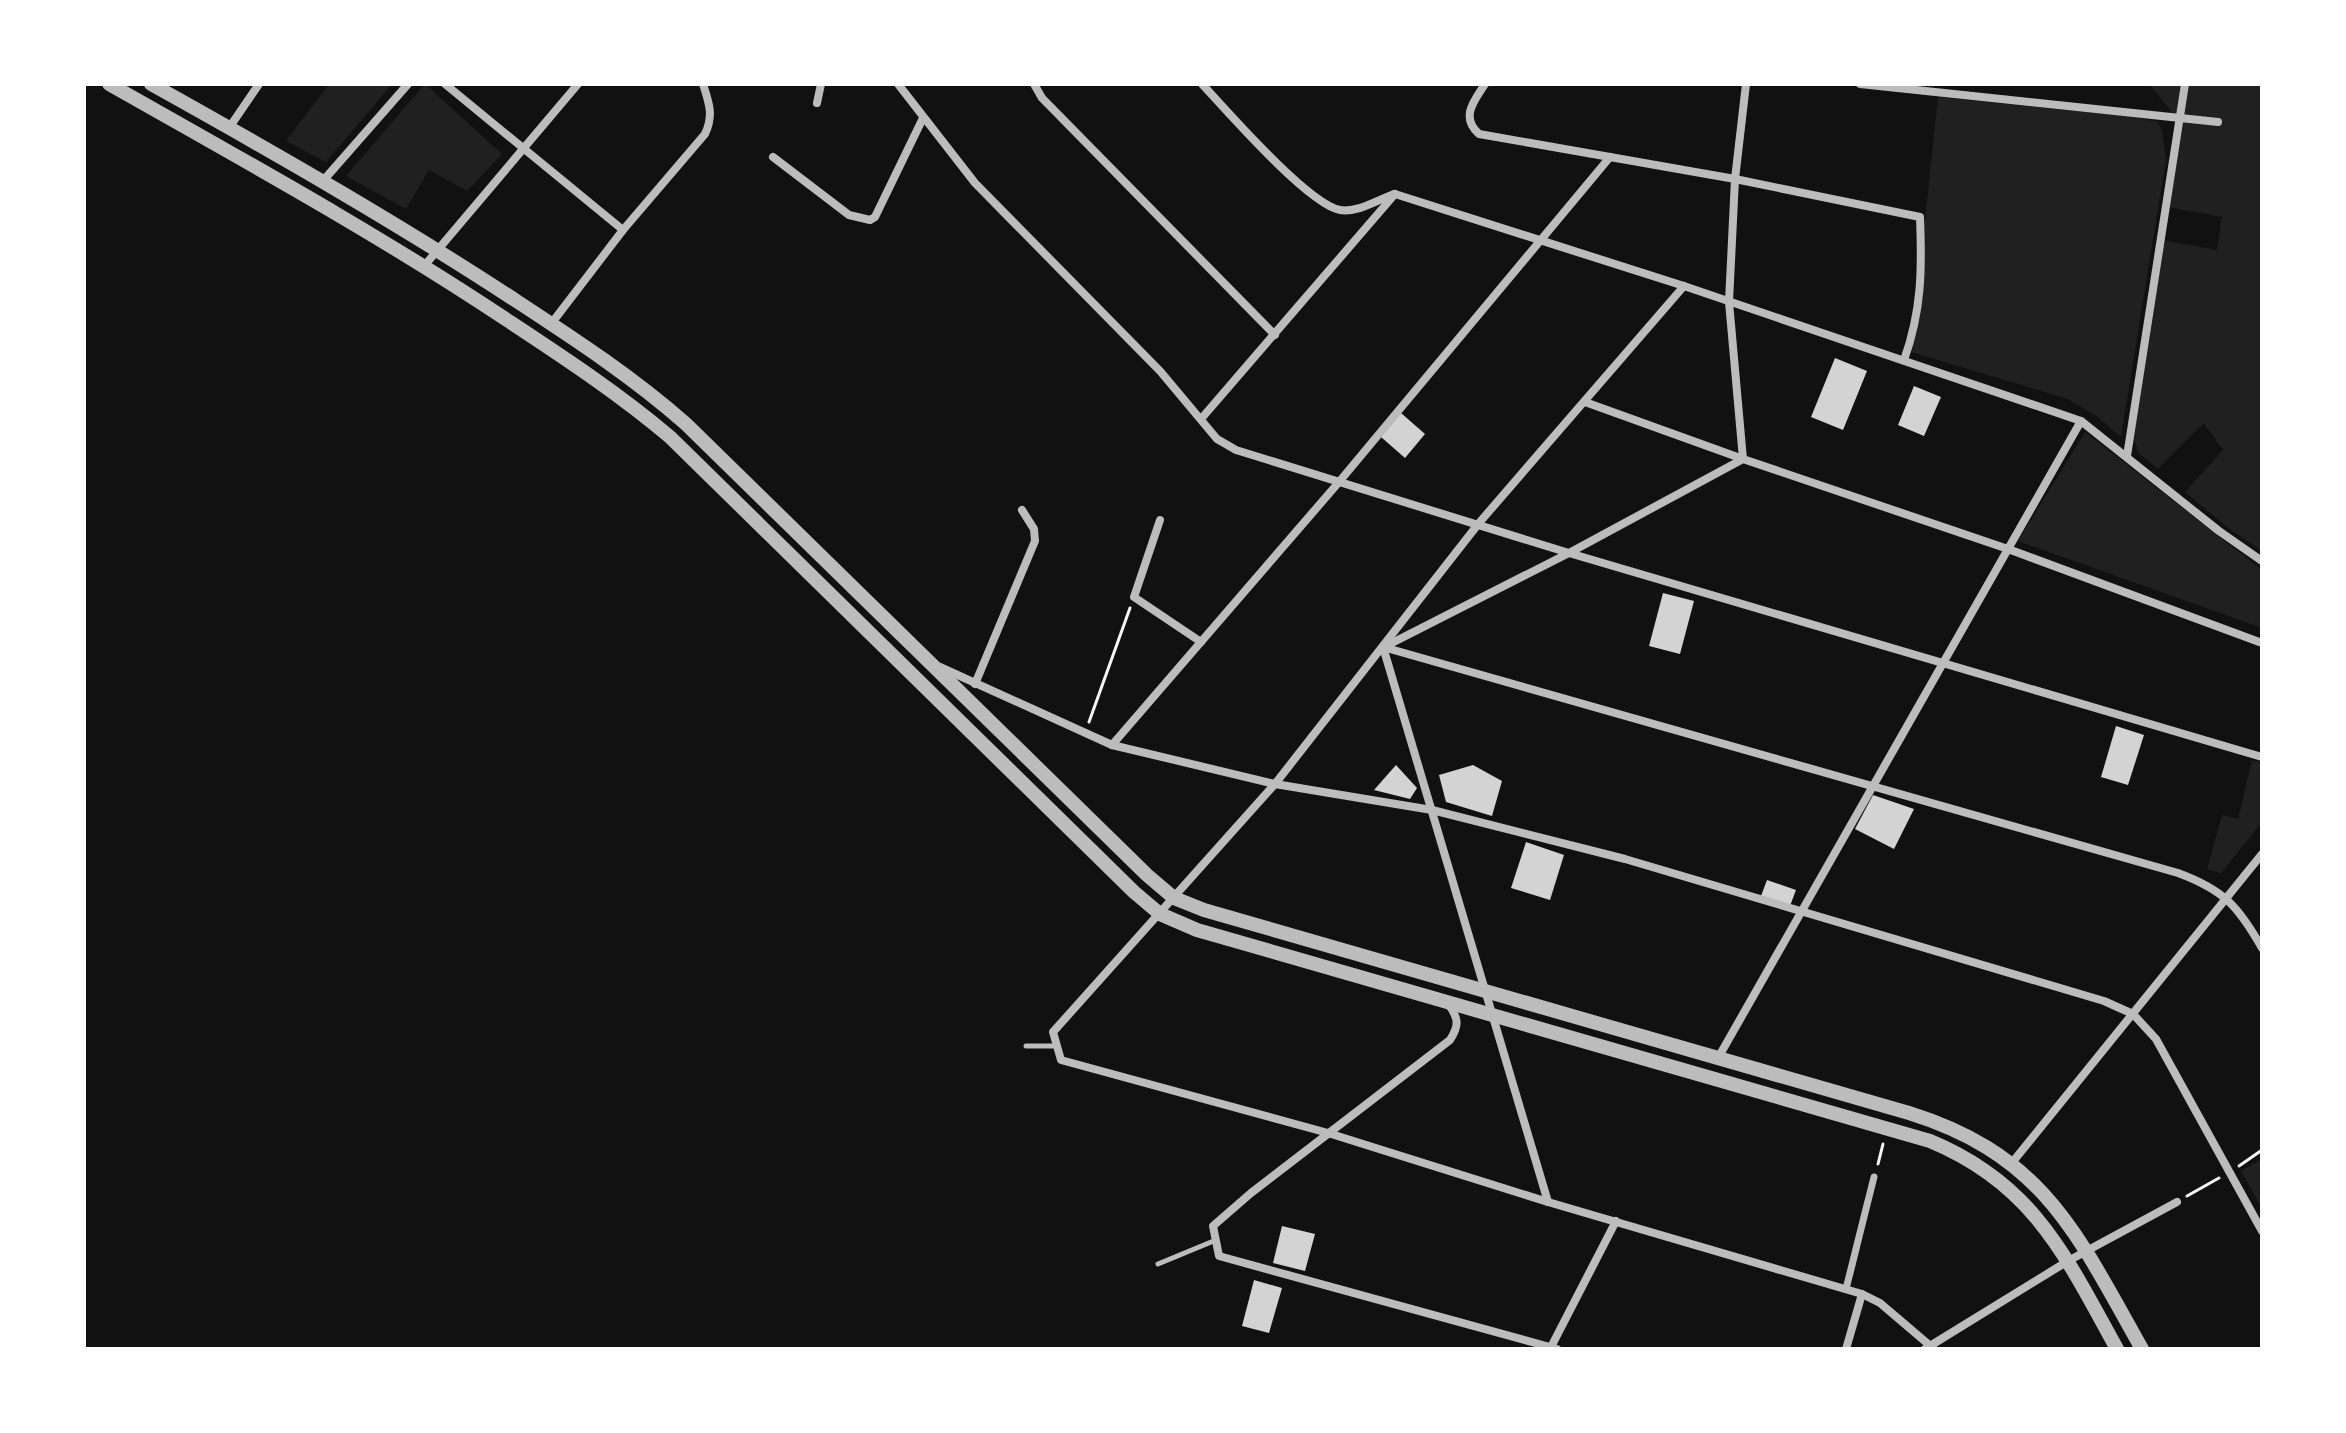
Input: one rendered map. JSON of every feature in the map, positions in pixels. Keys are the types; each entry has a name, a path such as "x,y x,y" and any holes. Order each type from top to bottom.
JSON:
{"street":[{"path":"109,84 425,265 605,385 670,437 1070,831 1160,914 1197,930 1902,1133 1955,1152 1977,1164 2026,1204 2047,1229 2117,1349"},
{"path":"151,84 439,250 615,367 686,424 1174,898 1204,910 1935,1121 1986,1145 2041,1189 2065,1217 2142,1349"},
{"path":"229,128 259,84"},
{"path":"322,182 408,84"},
{"path":"445,84 623,230"},
{"path":"425,265 578,84"},
{"path":"551,324 623,230 705,134 711,112 703,84"},
{"path":"817,103 821,84"},
{"path":"898,84 975,183 1160,371 1217,439 1236,450 1569,553 2262,757"},
{"path":"1034,84 1042,98 1275,335"},
{"path":"1202,84 1259,147 1325,204 1339,210 1351,210 1395,194 1684,286 2081,421 2219,531 2262,561"},
{"path":"1485,84 1470,108 1469,122 1480,134 1735,179 1920,217 1921,289 1916,323 1904,360"},
{"path":"1743,459 1729,302 1735,179 1746,84"},
{"path":"1860,84 2218,122"},
{"path":"2127,456 2185,84"},
{"path":"773,157 849,215 870,220 875,217 923,118"},
{"path":"1112,745 1339,482 1610,157"},
{"path":"1201,419 1395,194"},
{"path":"1684,286 1479,523 1275,784 1053,1032 1061,1060 1328,1133 1548,1202 1862,1294 1880,1303 1930,1348 2068,1261 2177,1202"},
{"path":"1585,402 2008,549 2262,643"},
{"path":"1718,1058 2081,421"},
{"path":"1383,647 1569,553 1743,459"},
{"path":"975,684 1035,541 1034,529 1022,510"},
{"path":"1160,520 1134,597 1201,642"},
{"path":"1383,647 2178,873 2204,883 2227,897 2239,910 2262,948"},
{"path":"1383,647 1548,1202"},
{"path":"930,662 1112,745 1275,784 1432,810 1625,859 1800,913 2072,990 2133,1014 2156,1039 2262,1231"},
{"path":"2011,1164 2262,854"},
{"path":"1448,1002 1457,1016 1458,1027 1450,1040 1251,1193 1213,1226 1219,1256 1553,1348 1616,1221"},
{"path":"1846,1289 1874,1177"},
{"path":"1846,1349 1862,1294"}],"lane":[{"path":"1026,1046 1057,1046"},
{"path":"1158,1264 1216,1240"}],"path":[{"path":"1085,734 1134,597"},
{"path":"1874,1177 1883,1142"}],"shaded area":[{"path":"329,84 392,84 326,162 286,141"},
{"path":"425,84 502,154 467,191 429,170 406,209 346,176"},
{"path":"2149,84 2262,84 2262,551 2185,492 2223,450 2204,423 2158,469 2138,452 2134,439 2162,240 2217,250 2222,217 2168,207 2180,122"},
{"path":"1938,97 2135,117 2157,122 2162,129 2166,159 2121,437 2095,415 2068,399 1911,352"},
{"path":"2085,432 2262,570 2262,628 2018,541"},
{"path":"2252,760 2262,763 2262,822 2221,873 2207,869 2222,815 2238,819"},
{"path":"2262,1159 2262,1208 2241,1171"}],"building":[{"path":"1835,358 1867,371 1843,430 1811,417"},
{"path":"1914,386 1941,397 1924,436 1898,425"},
{"path":"1401,413 1425,434 1405,458 1381,437"},
{"path":"1663,593 1694,601 1680,654 1649,646"},
{"path":"2116,726 2144,735 2128,785 2101,777"},
{"path":"1396,765 1417,788 1410,799 1374,790"},
{"path":"1473,765 1502,781 1492,816 1446,802 1439,775"},
{"path":"1873,795 1914,809 1894,849 1855,829"},
{"path":"1526,842 1564,855 1550,900 1511,888"},
{"path":"1767,880 1796,890 1790,906 1761,896"},
{"path":"1282,1226 1315,1234 1305,1271 1273,1263"},
{"path":"1254,1280 1282,1288 1269,1333 1242,1326"}]}
